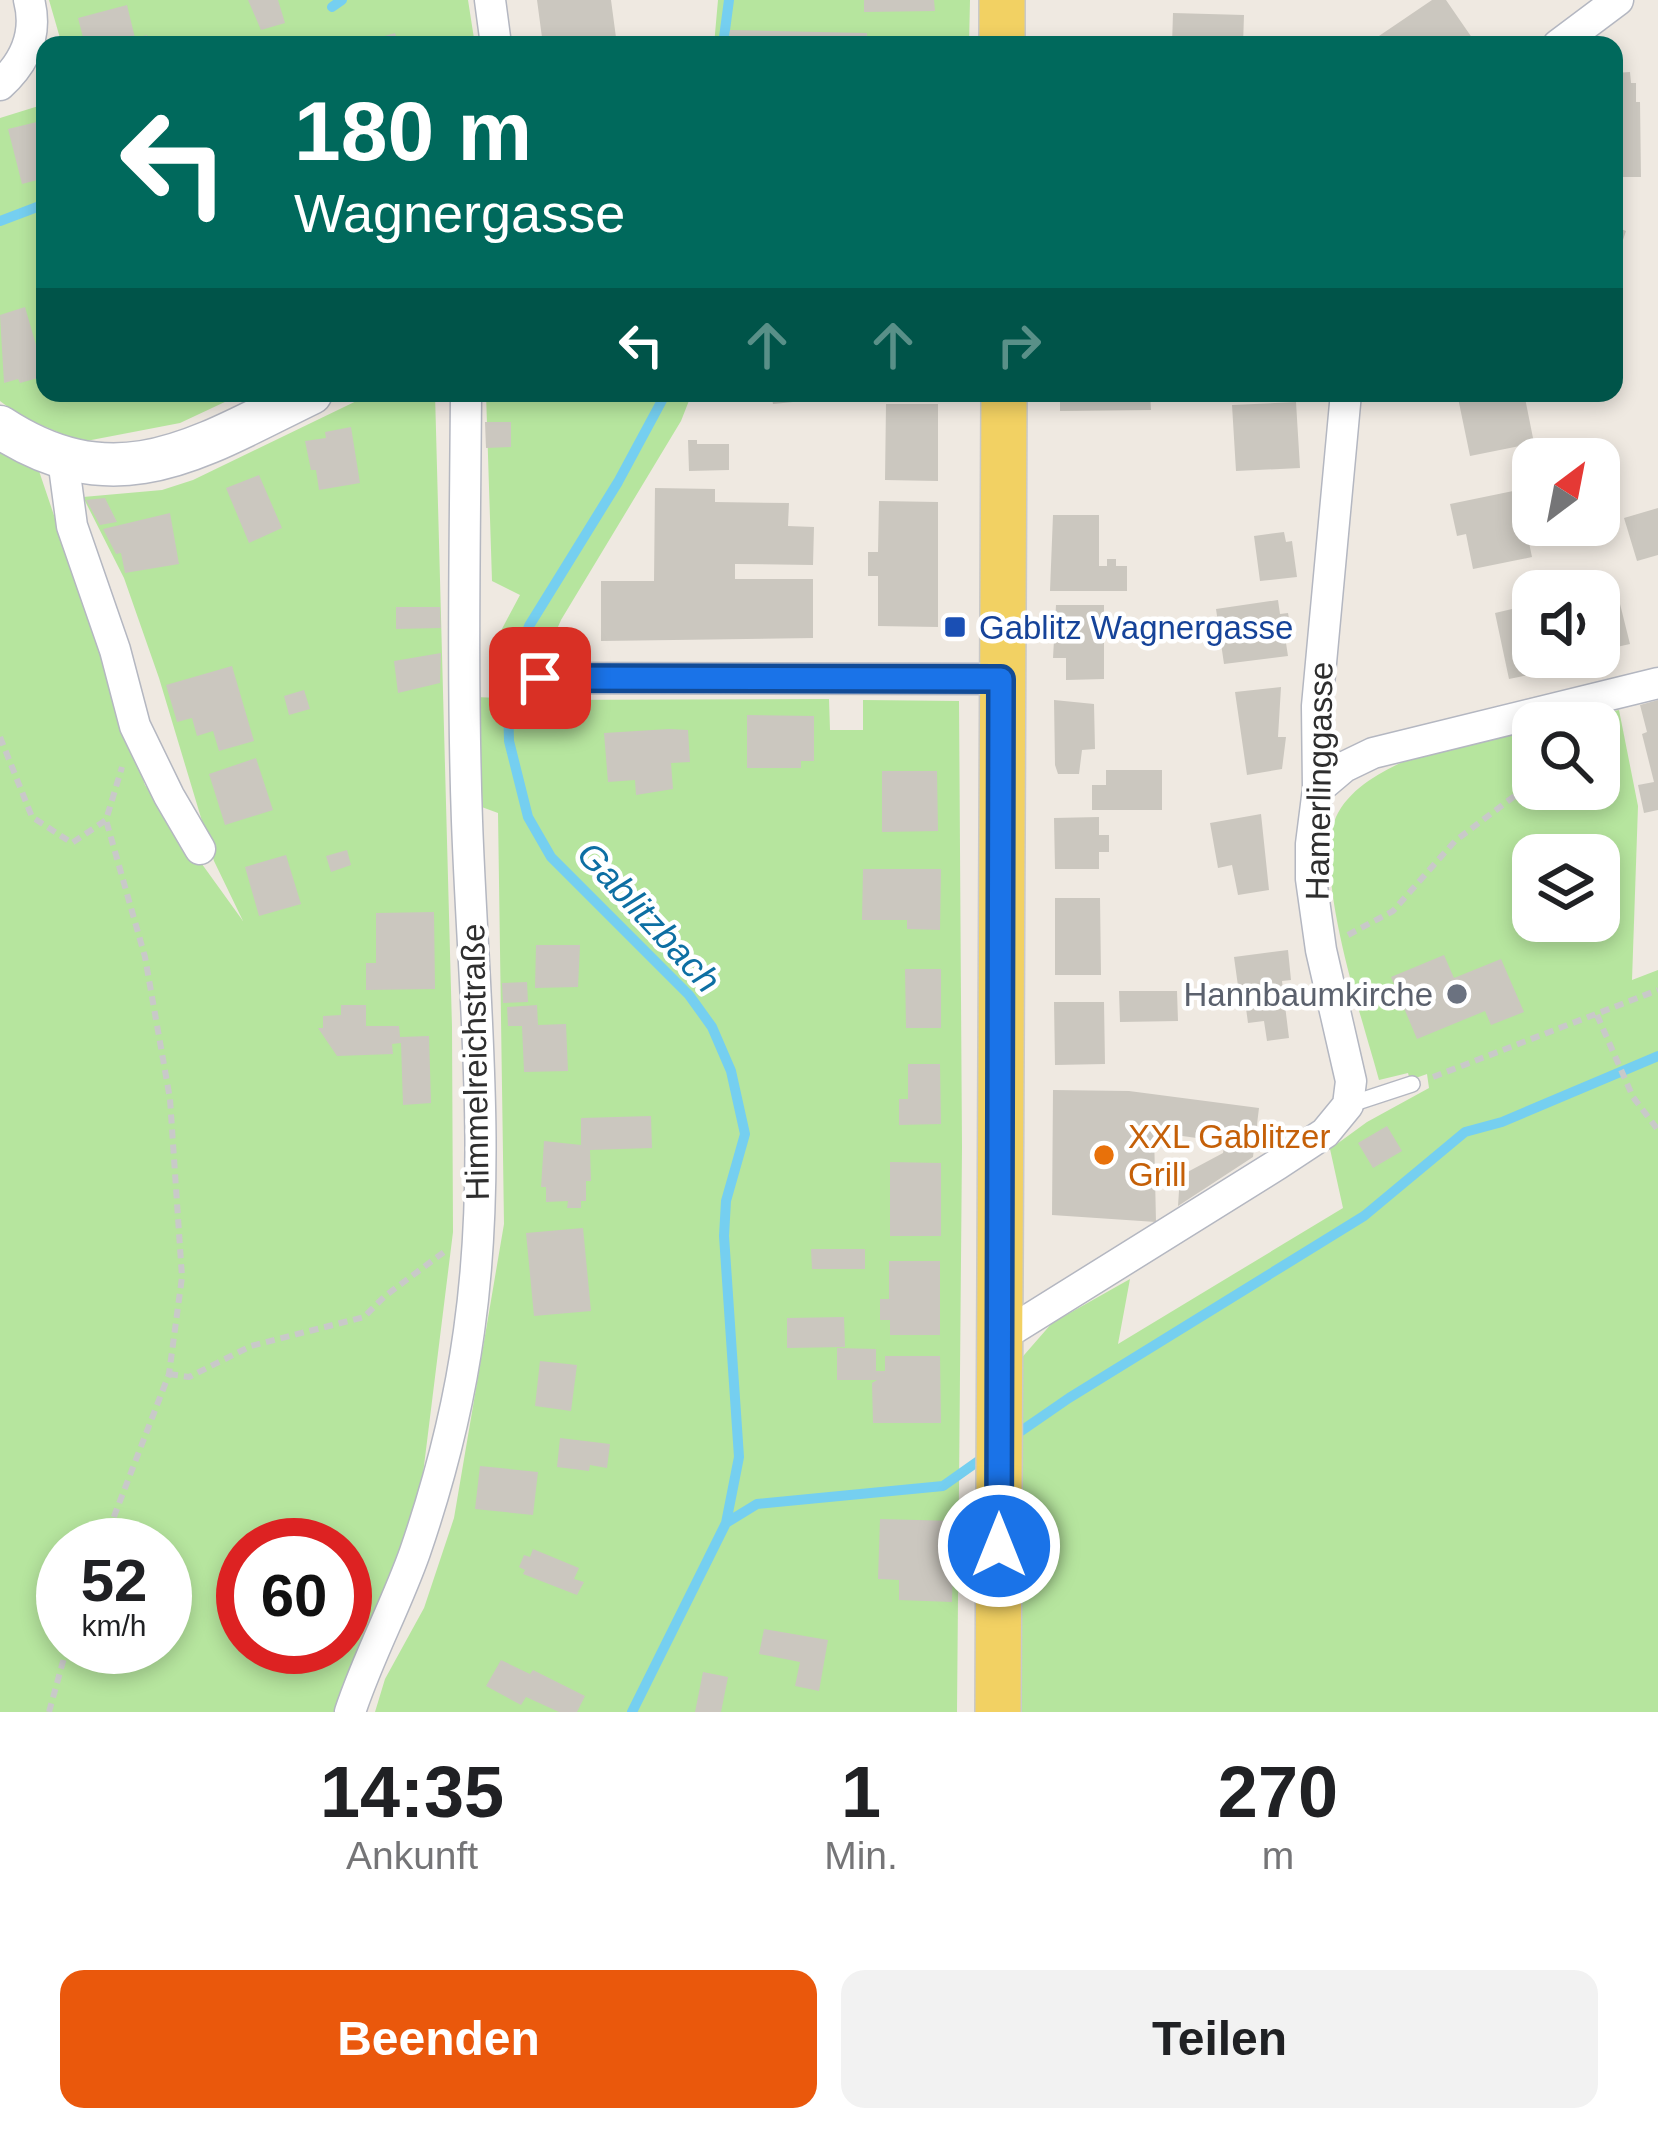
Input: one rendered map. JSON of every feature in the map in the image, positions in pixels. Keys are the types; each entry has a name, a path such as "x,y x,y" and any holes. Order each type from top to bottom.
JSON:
{"main road":[{"path":"1002,0 1002,36"},
{"path":"998,1712 1004,402"}],"street":[{"path":"0,85 16,71 31,40 29,0"},
{"path":"490,0 495,36"},
{"path":"1570,36 1618,0"},
{"path":"0,427 63,459 106,466 144,464 201,446 292,402"},
{"name":"Himmelreichstraße","path":"350,1712 378,1633 414,1554 443,1454 470,1332 477,1231 478,1052 466,796 466,402"},
{"name":"Hamerlinggasse","path":"1345,402 1317,706 1318,789 1311,826 1311,879 1321,950 1351,1081 1348,1105"},
{"path":"63,459 72,526 115,650 134,726 200,849"},
{"path":"540,678 1001,679"},
{"path":"1318,789 1344,767 1391,747 1658,683"},
{"path":"999,1338 1325,1133 1348,1105"}],"lane":[{"path":"1348,1105 1412,1084"}],"path":[{"path":"113,1518 169,1374 182,1277 170,1099 145,957 106,820 134,726"},
{"path":"0,737 32,817 72,843 106,820"},
{"path":"1321,950 1393,911 1455,841 1512,798"},
{"path":"1412,1084 1658,990"},
{"path":"1597,1015 1633,1097 1658,1130"},
{"path":"169,1374 189,1377 251,1346 364,1317 429,1260 477,1231"},
{"path":"49,1712 60,1674"}],"green space":[{"path":"49,0 468,0 474,36 59,36"},
{"path":"718,0 970,0 969,36 715,36"},
{"path":"36,107 36,402 225,402 180,423 81,442 20,416 0,401 0,118"},
{"path":"354,402 435,402 453,1232 419,1506 372,1626 372,1518 216,1518 216,1674 353,1674 338,1712 0,1712 0,442 38,468 145,785 243,921 214,861 124,578 83,497 162,490 193,480"},
{"path":"486,402 688,402 548,650 495,642 520,595 492,581"},
{"path":"476,697 829,699 830,730 863,730 863,700 959,701 962,1147 957,1712 375,1712 385,1679 424,1608 454,1518 504,1224 498,813 479,806"},
{"path":"1620,715 1638,806 1632,980 1658,970 1658,1712 1019,1712 1018,1362 1052,1323 1130,1279 1118,1344 1343,1208 1330,1149 1429,1088 1427,1074 1410,1080 1408,1073 1379,1080 1335,909 1330,842 1336,817 1357,790 1407,760 1512,733 1512,810 1620,810"}],"building":[{"path":"248,0 278,0 285,23 261,30"},
{"path":"537,0 611,0 616,36 542,36"},
{"path":"864,0 934,0 935,11 864,12"},
{"path":"1432,0 1446,0 1471,36 1379,36"},
{"path":"127,5 135,36 83,36 78,18"},
{"path":"1173,13 1244,15 1243,36 1172,36"},
{"path":"730,30 867,33 867,36 729,36"},
{"path":"1623,72 1630,72 1631,83 1636,83 1636,102 1640,102 1641,177 1623,177"},
{"path":"36,122 36,180 22,184 8,129"},
{"path":"25,307 36,345 36,379 4,383 0,315"},
{"path":"1060,402 1151,402 1151,410 1060,411"},
{"path":"1296,402 1300,468 1236,471 1232,405"},
{"path":"1459,402 1526,402 1533,438 1512,438 1512,447 1470,456"},
{"path":"886,404 938,404 938,481 885,480"},
{"path":"485,422 511,422 511,447 486,448"},
{"path":"351,427 360,483 319,490 305,441"},
{"path":"688,440 729,444 729,470 689,471"},
{"path":"259,475 282,528 249,543 226,488"},
{"path":"655,488 715,489 715,502 789,503 788,526 814,527 813,565 735,564 735,579 813,579 813,638 601,641 601,581 654,581"},
{"path":"1512,491 1512,546 1530,546 1532,557 1473,569 1466,534 1457,536 1450,504"},
{"path":"105,498 117,522 100,525 86,500"},
{"path":"879,501 938,502 938,627 878,626 878,576 868,576 868,552 878,552"},
{"path":"1658,508 1658,555 1637,561 1624,518"},
{"path":"170,513 179,564 125,573 121,553 116,554 103,529"},
{"path":"1053,515 1099,515 1099,566 1116,559 1116,566 1127,566 1127,591 1050,591"},
{"path":"1284,532 1286,542 1292,541 1297,577 1260,581 1254,536"},
{"path":"1278,600 1280,614 1288,613 1293,641 1286,643 1288,656 1224,664 1216,609"},
{"path":"1620,604 1630,644 1620,646"},
{"path":"1056,605 1104,605 1104,679 1066,680 1066,658 1053,658"},
{"path":"396,607 440,607 441,628 396,629"},
{"path":"1512,609 1514,678 1509,679 1495,613"},
{"path":"441,653 440,683 398,693 394,661"},
{"path":"232,666 254,741 219,751 213,731 197,736 192,718 177,722 166,685"},
{"path":"1281,687 1278,737 1286,737 1282,769 1247,775 1235,692"},
{"path":"304,690 310,709 289,715 284,696"},
{"path":"1054,700 1094,704 1095,749 1082,750 1079,774 1058,774"},
{"path":"1658,700 1658,810 1644,813 1638,785 1654,782 1640,705"},
{"path":"747,715 814,716 814,761 801,761 801,768 747,768"},
{"path":"688,730 690,762 671,763 673,789 636,795 635,780 608,782 604,733"},
{"path":"256,758 273,810 225,825 209,774"},
{"path":"1106,770 1162,770 1162,810 1092,810 1092,785 1106,785"},
{"path":"882,771 937,771 938,831 882,832"},
{"path":"1261,814 1269,890 1238,895 1232,865 1218,868 1210,823"},
{"path":"1099,817 1099,835 1109,835 1109,852 1099,852 1099,869 1055,869 1054,818"},
{"path":"347,850 351,865 331,872 326,856"},
{"path":"286,855 301,904 259,916 245,867"},
{"path":"863,869 941,869 940,930 907,929 907,920 862,920"},
{"path":"1055,898 1100,898 1101,975 1055,975"},
{"path":"434,912 435,989 366,990 366,963 376,963 376,913"},
{"path":"536,945 580,945 578,987 535,988"},
{"path":"1288,950 1291,980 1282,981 1289,1038 1267,1041 1264,1021 1248,1023 1234,957"},
{"name":"Hannbaumkirche","path":"1444,955 1454,978 1501,959 1524,1012 1491,1025 1485,1011 1417,1039 1391,977"},
{"path":"905,969 941,969 941,1028 906,1028"},
{"path":"527,982 528,1002 503,1003 502,983"},
{"path":"1119,991 1177,991 1178,1021 1120,1022"},
{"path":"1054,1002 1104,1002 1105,1064 1055,1065"},
{"path":"341,1005 366,1005 366,1026 399,1026 400,1037 429,1036 431,1103 403,1105 401,1043 392,1044 393,1054 337,1056 318,1028 323,1028 323,1016 341,1015"},
{"path":"537,1005 538,1025 566,1024 568,1071 524,1072 522,1026 508,1026 507,1007"},
{"path":"908,1064 940,1064 941,1124 899,1125 899,1099 908,1099"},
{"name":"XXL Gablitzer Grill","path":"1053,1090 1129,1091 1259,1108 1253,1157 1178,1206 1180,1176 1223,1153 1225,1142 1154,1132 1156,1222 1052,1215"},
{"path":"651,1116 652,1148 590,1150 591,1181 586,1181 586,1201 581,1201 581,1208 567,1208 568,1201 546,1202 546,1187 541,1187 544,1141 581,1145 581,1118"},
{"path":"1387,1126 1402,1151 1373,1168 1358,1143"},
{"path":"890,1162 941,1163 941,1236 890,1236"},
{"path":"583,1228 591,1311 534,1316 526,1233"},
{"path":"811,1249 865,1249 865,1269 812,1269"},
{"path":"889,1261 940,1261 940,1335 890,1335 890,1320 880,1320 880,1299 889,1299"},
{"path":"844,1317 845,1347 787,1348 787,1318"},
{"path":"837,1348 876,1349 876,1371 885,1371 885,1356 940,1356 941,1423 873,1423 872,1383 877,1380 837,1380"},
{"path":"540,1361 577,1365 571,1411 535,1406"},
{"path":"560,1438 610,1444 607,1468 557,1467"},
{"path":"480,1466 538,1472 533,1515 475,1509"},
{"path":"880,1519 954,1521 952,1602 899,1600 899,1580 878,1579"},
{"path":"533,1549 579,1568 574,1579 584,1582 577,1595 523,1574 525,1570 519,1567"},
{"path":"764,1629 828,1640 819,1691 795,1686 800,1662 759,1654"},
{"path":"501,1660 585,1696 577,1712 559,1712 526,1697 521,1705 486,1686"},
{"path":"703,1672 728,1677 721,1712 695,1712"}],"waterway":[{"path":"332,7 342,0"},
{"name":"Gablitzbach","path":"724,36 729,0"},
{"path":"0,221 36,207"},
{"name":"Gablitzbach","path":"632,1712 726,1523 739,1457 724,1236 726,1201 745,1134 731,1071 712,1027 689,995 551,857 528,817 509,741 508,699 514,664 529,626 661,402"},
{"path":"1014,1436 1364,1216 1465,1132 1502,1122 1658,1056"},
{"path":"726,1523 757,1504 943,1486 984,1457"}],"place":[{"name":"Gablitz Wagnergasse","path":"955,627"},
{"name":"Hannbaumkirche","path":"1457,994"},
{"name":"XXL Gablitzer Grill","path":"1104,1155"}],"route":[{"path":"540,678 1001,679 999,1546"}]}
